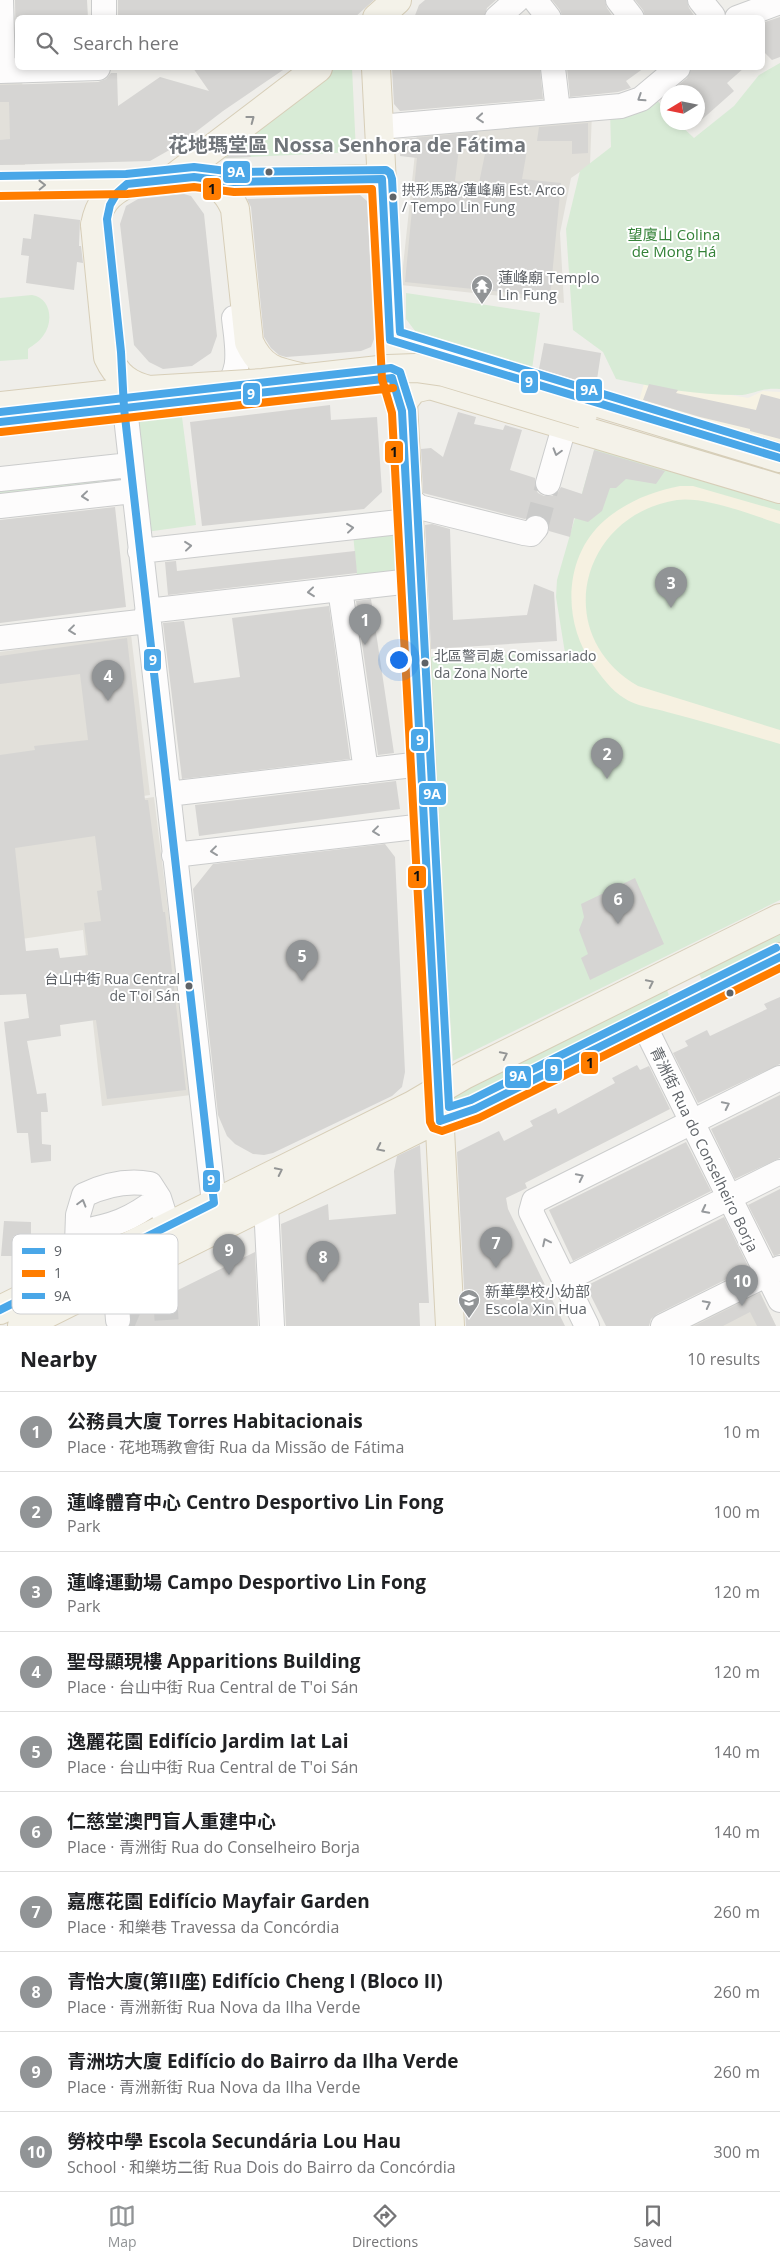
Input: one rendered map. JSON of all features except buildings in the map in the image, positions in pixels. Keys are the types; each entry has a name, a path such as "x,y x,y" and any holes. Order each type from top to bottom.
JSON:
{"main road":[{"path":"191,179 316,70"},
{"path":"376,70 392,378 402,411"},
{"path":"191,179 220,186 230,196 235,209 249,342 255,355 264,365 276,372 304,378"},
{"path":"0,186 127,184 191,179 234,182 382,179"},
{"path":"127,184 115,190 104,199 97,211 95,224 108,356 114,370 123,380 135,387 149,390"},
{"path":"390,336 780,458"},
{"path":"0,406 149,390 416,368 444,372 683,461 780,489"},
{"path":"0,422 392,378"},
{"path":"450,1326 411,581 410,509 402,411 403,402 414,389 430,385 578,421 691,430"},
{"path":"746,478 742,470 742,461 745,453 753,450"},
{"path":"178,1237 225,1198 780,918"},
{"path":"178,1241 272,1202 423,1126 475,1108 780,957"},
{"path":"693,961 694,976 697,983 709,992"},
{"path":"225,1198 246,1198 272,1202"},
{"path":"6,1326 0,1310 12,1304"},
{"path":"22,1326 46,1314"},
{"path":"43,1326 54,1314"}],"street":[{"path":"1,0 2,71 33,70"},
{"path":"104,0 104,15"},
{"path":"500,15 517,0"},
{"path":"535,0 546,15"},
{"path":"618,0 630,15"},
{"path":"745,15 780,2"},
{"path":"554,70 558,111"},
{"path":"379,126 632,104 642,99 676,70"},
{"path":"191,179 207,184 216,194 222,207 238,361 235,376 226,389 214,398"},
{"path":"127,184 117,193 110,205 107,219 121,352 124,408 210,1163 225,1198"},
{"path":"548,483 562,434 578,421"},
{"path":"0,480 130,465"},
{"path":"0,506 133,491"},
{"path":"140,551 410,509 529,534 534,533 536,528"},
{"path":"0,638 273,596 411,581"},
{"path":"340,589 366,771"},
{"path":"168,794 421,764"},
{"path":"174,855 424,826"},
{"name":"青洲街 Rua do Conselheiro Borja","path":"644,1025 729,1197 774,1271 780,1300"},
{"path":"587,1326 531,1212 532,1204 542,1196 780,1078"},
{"path":"565,1280 780,1172"},
{"path":"159,1198 139,1213 110,1227 78,1232 78,1215 84,1195 95,1189 134,1181 150,1184 159,1198 168,1234"},
{"path":"272,1202 272,1326"},
{"path":"663,1326 774,1271"},
{"path":"118,1314 118,1320"}],"shaded area":[{"path":"22,75 25,165 0,165 0,76"},
{"path":"592,112 590,165 571,178 560,233 564,303 401,285 418,125"},
{"path":"645,380 748,398 763,391 780,392 780,450 637,408"},
{"path":"131,634 150,795 0,816 0,652"},
{"path":"154,797 191,1095 102,1106 83,930 1,942 0,819"},
{"path":"757,1286 776,1326 677,1326"}],"green space":[{"name":"望廈山 Colina de Mong Há","path":"780,63 780,389 768,389 739,395 708,394 616,379 603,352 573,330 566,229 580,171 611,147 610,110 653,96 660,104 660,130 685,130 694,138 734,106 759,75"},
{"path":"329,70 352,70 356,152 209,159"},
{"path":"406,293 540,313 531,376 422,340 406,319"},
{"path":"32,295 38,297 47,306 49,324 40,340 28,349 28,359 0,361 0,298"},
{"path":"182,417 196,525 139,533 127,423"},
{"path":"662,436 732,455 731,460 669,444"},
{"path":"597,441 780,496 780,900 453,1061 426,657 565,653 556,597 557,580"},
{"path":"99,476 100,486 0,497 0,487"},
{"path":"395,529 397,573 357,577 353,533"},
{"path":"780,925 780,947 703,981 697,971"},
{"path":"665,985 670,998 452,1107 441,1096"}],"sand":[{"path":"680,486 693,486 780,511 780,524 729,507 701,501 677,500 644,510 618,528 599,552 588,580 586,609 593,638 610,664 638,686 780,730 780,744 628,701 607,683 583,648 572,610 572,590 575,570 581,552 591,535 605,520 631,503 650,494"}],"tunnel":[{"path":"536,528 548,483"},
{"path":"119,1314 123,1320 137,1326"},
{"path":"166,1314 167,1326"}],"transit line":[{"name":"9A","path":"0,176 126,174 194,167 235,172 386,170 390,173 392,179 400,332 780,448"},
{"name":"9","path":"152,1234 214,1203 124,408 121,352 107,219 110,205 117,193 127,184 194,177 234,182 382,179 390,340 780,458"},
{"name":"1","path":"0,196 127,194 194,187 234,192 372,189 382,379 392,413 430,1122 433,1128 442,1131 479,1118 780,968"},
{"name":"9A","path":"0,412 391,368 400,372 412,410 449,1107 471,1100 776,948"},
{"name":"9","path":"0,422 392,378 402,411 440,1121 475,1109 780,957"},
{"name":"1","path":"1,432 393,388"},
{"name":"9","path":"0,1310 12,1304"}],"place":[{"name":"拱形馬路/蓮峰廟 Est. Arco / Tempo Lin Fung","path":"393,197"},
{"name":"蓮峰廟 Templo Lin Fung","path":"482,305"},
{"name":"蓮峰運動場 Campo Desportivo Lin Fong","path":"671,608"},
{"name":"公務員大廈 Torres Habitacionais","path":"365,645"},
{"name":"北區警司處 Comissariado da Zona Norte","path":"425,663"},
{"name":"聖母顯現樓 Apparitions Building","path":"108,701"},
{"name":"蓮峰體育中心 Centro Desportivo Lin Fong","path":"607,779"},
{"name":"仁慈堂澳門盲人重建中心","path":"618,924"},
{"name":"逸麗花園 Edifício Jardim Iat Lai","path":"302,981"},
{"name":"台山中街 Rua Central de T'oi Sán","path":"189,986"},
{"name":"嘉應花園 Edifício Mayfair Garden","path":"496,1268"},
{"name":"青洲坊大廈 Edifício do Bairro da Ilha Verde","path":"229,1275"},
{"name":"青怡大廈(第II座) Edifício Cheng I (Bloco II)","path":"323,1282"},
{"name":"勞校中學 Escola Secundária Lou Hau","path":"742,1306"},
{"name":"新華學校小幼部 Escola Xin Hua","path":"469,1319"}],"district":[{"name":"花地瑪堂區 Nossa Senhora de Fátima","path":"347,144"}]}
